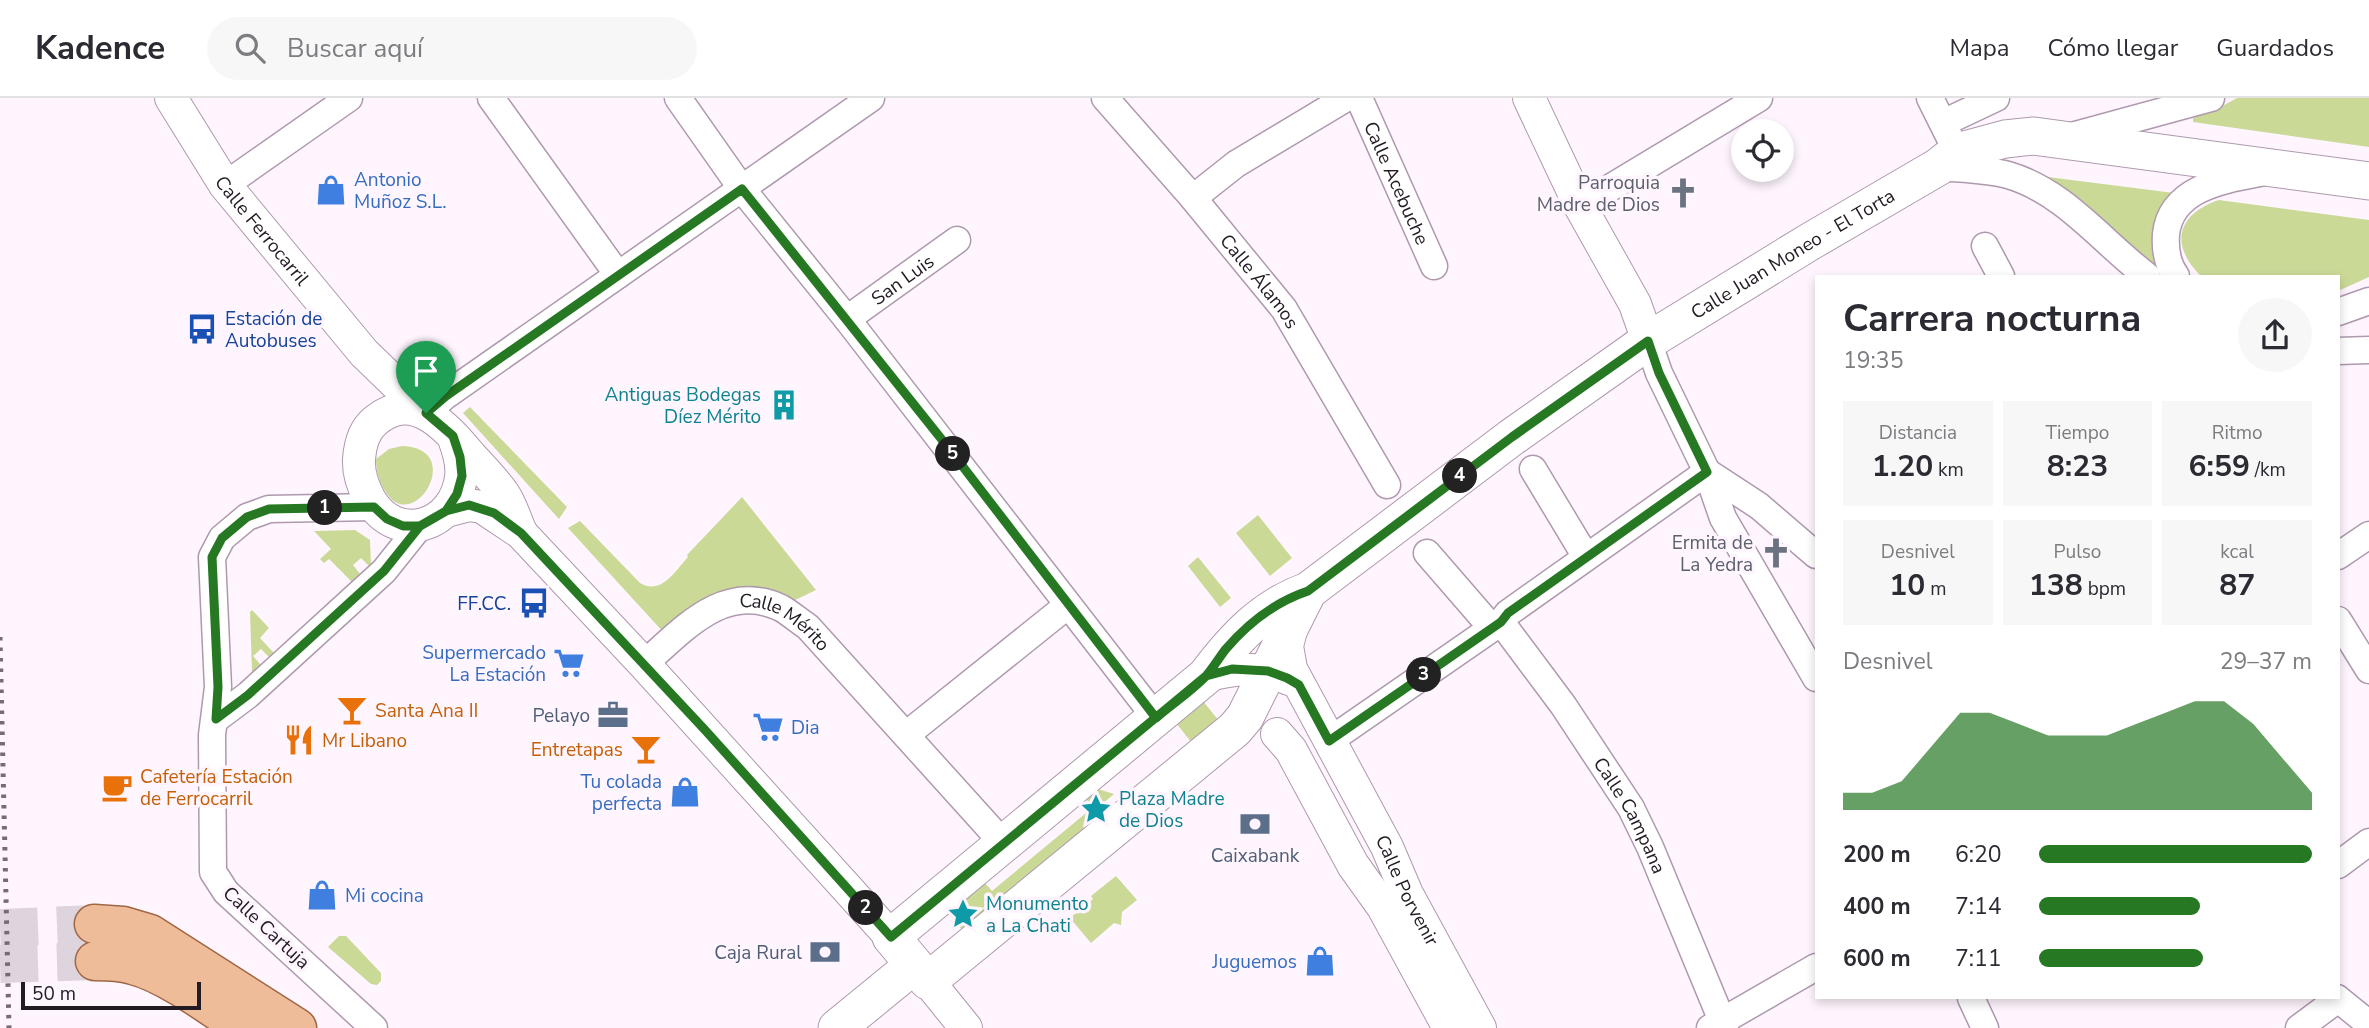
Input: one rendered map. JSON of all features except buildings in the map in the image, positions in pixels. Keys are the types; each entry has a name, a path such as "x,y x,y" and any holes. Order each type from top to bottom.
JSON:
{"main road":[{"name":"Calle Juan Moneo - El Torta","path":"1302,603 1512,437 1648,341 1811,241 1946,148 2034,136 2369,181"},
{"path":"837,1028 921,973 1240,723 1283,678 1302,603 1287,598 1259,617 1227,648 1206,676 891,937 921,973"},
{"path":"1206,676 1229,679 1242,694 1240,723"},
{"path":"243,1028 150,971 133,965 94,942 122,926 150,934 297,1028"}],"street":[{"name":"Calle Ferrocarril","path":"171,98 225,185 364,353 426,413"},
{"path":"225,185 349,98"},
{"path":"491,98 618,275"},
{"path":"678,98 742,189 847,319 1156,718"},
{"path":"426,413 446,396 871,98"},
{"name":"Calle Álamos","path":"1105,98 1193,198 1284,309 1387,485"},
{"path":"1193,198 1236,164 1346,98"},
{"name":"Calle Acebuche","path":"1359,98 1434,266"},
{"path":"1529,98 1580,206 1635,304 1659,373 1707,472 1723,518 1815,676"},
{"path":"1580,206 1759,98"},
{"path":"1930,98 1946,148 2028,182 2055,197 2121,257 2146,275"},
{"path":"1946,148 1996,98"},
{"path":"2062,139 2211,98"},
{"path":"2176,275 2165,249 2167,229 2174,210 2188,196 2215,182 2280,170"},
{"name":"San Luis","path":"847,319 957,240"},
{"path":"1985,246 2000,275"},
{"path":"2340,311 2369,300"},
{"path":"2340,351 2369,351"},
{"path":"364,353 372,403 369,426 360,445 358,466 363,487 374,507 387,519 403,526 433,519 469,505 482,508 521,533 644,664 891,937"},
{"path":"369,426 382,415 396,410 409,409 426,413 453,436 504,494 521,533"},
{"path":"216,719 248,695 384,571 457,494 462,476 460,457 453,436"},
{"path":"1533,469 1586,558"},
{"path":"1707,472 1761,508 1815,554"},
{"path":"1301,769 1309,757 1332,746 1496,625 1508,613 1707,472"},
{"name":"Calle Cartuja","path":"374,507 269,509 247,517 222,538 212,557 218,687 212,735 213,872 226,892 374,1028"},
{"path":"1730,530 1761,508"},
{"path":"2340,555 2369,535"},
{"path":"1427,553 1496,625"},
{"name":"Calle Mérito","path":"644,664 696,618 722,603 749,600 780,608 807,627 1004,844"},
{"path":"906,735 1068,605"},
{"path":"2340,623 2369,670"},
{"name":"Calle Campana","path":"1496,625 1563,705 1631,808 1650,847 1719,1026"},
{"path":"1206,676 1232,669 1283,678"},
{"name":"Calle Porvenir","path":"1283,678 1332,746 1387,847 1407,894 1480,1028"},
{"path":"1240,723 1332,746"},
{"name":"Calle Porvenir","path":"1277,734 1291,750 1353,865 1383,907 1449,1028"},
{"path":"2340,864 2369,842"},
{"path":"1719,1026 1815,968"},
{"path":"921,973 966,1028"},
{"path":"1971,999 1985,1028"},
{"path":"2299,1028 2337,999"},
{"path":"2339,999 2368,1023"}],"green space":[{"path":"2237,98 2369,98 2369,147 2193,122 2193,118"},
{"path":"2040,176 2174,193 2161,274 2158,274"},
{"path":"2219,200 2369,220 2369,277 2340,290 2340,275 2200,275 2184,253 2182,232 2186,222 2205,206"},
{"path":"470,407 567,507 559,519 463,413"},
{"path":"402,446 421,450 431,460 433,473 429,486 421,497 410,504 398,504 387,494 377,469 376,459 389,449"},
{"path":"742,497 816,590 791,602 784,599 665,634 568,528 580,521 640,583 655,586 673,574 687,555"},
{"path":"1258,515 1292,558 1270,576 1236,533"},
{"path":"355,530 370,540 371,565 361,558 353,565 360,574 352,582 329,559 324,563 320,559 331,549 314,531"},
{"path":"1198,557 1231,598 1220,607 1188,566"},
{"path":"252,610 269,628 260,638 274,653 269,657 261,649 253,656 261,665 252,672 250,612"},
{"path":"1203,701 1219,721 1192,743 1176,723"},
{"path":"1098,789 1114,794 1102,804 1103,814 963,931 948,912 984,882 992,891 1086,813 1087,798"},
{"path":"1116,876 1137,900 1122,912 1121,925 1114,923 1091,943 1070,918"},
{"path":"339,936 346,936 381,973 381,981 377,985 371,984 328,947"}],"tunnel":[{"path":"0,928 94,924"},
{"path":"0,964 95,961"}],"railway":[{"path":"0,637 9,1028"}],"place":[{"name":"Antonio Muñoz S.L.","path":"331,190"},
{"name":"Parroquia Madre de Dios","path":"1683,193"},
{"name":"Estación de Autobuses","path":"202,329"},
{"name":"Antiguas Bodegas Díez Mérito","path":"784,405"},
{"name":"Ermita de La Yedra","path":"1776,553"},
{"name":"FF.CC.","path":"534,603"},
{"name":"Supermercado La Estación","path":"569,663"},
{"name":"Santa Ana II","path":"352,710"},
{"name":"Pelayo","path":"613,715"},
{"name":"Dia","path":"768,727"},
{"name":"Mr Libano","path":"299,740"},
{"name":"Entretapas","path":"646,749"},
{"name":"Cafetería Estación de Ferrocarril","path":"117,787"},
{"name":"Tu colada perfecta","path":"685,792"},
{"name":"Plaza Madre de Dios","path":"1096,809"},
{"name":"Caixabank","path":"1255,824"},
{"name":"Mi cocina","path":"322,895"},
{"name":"Monumento a La Chati","path":"963,914"},
{"name":"Caja Rural","path":"825,952"},
{"name":"Juguemos","path":"1320,961"}],"route":[{"path":"426,413 446,396 742,189 947,446 1156,718 1198,683 1206,676 1227,648 1259,617 1287,598 1308,591 1512,437 1648,341 1659,373 1707,472 1508,613 1501,622 1329,741 1299,685 1287,678 1268,671 1232,669 1206,676 1156,718 891,937 705,730 521,533 494,513 482,508 469,505 458,507 420,526 403,526 387,519 374,507 269,509 247,517 222,538 212,557 218,687 216,719 248,695 384,571 420,526 446,511 457,494 462,476 460,457 453,436 426,413"}]}
